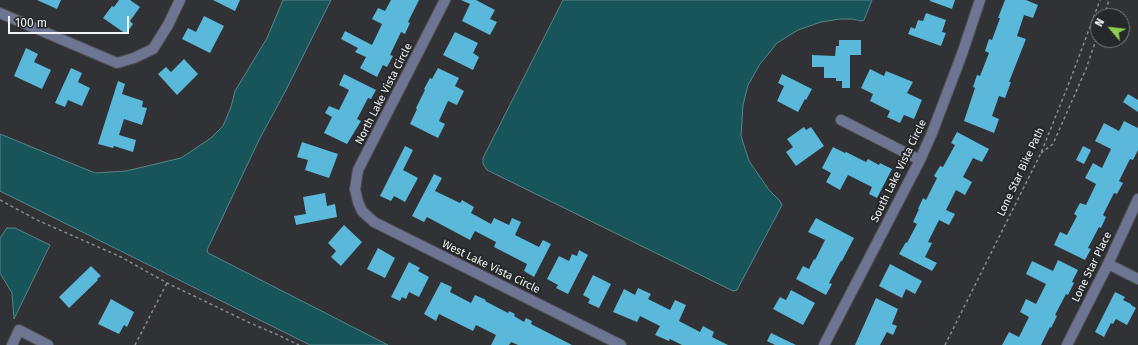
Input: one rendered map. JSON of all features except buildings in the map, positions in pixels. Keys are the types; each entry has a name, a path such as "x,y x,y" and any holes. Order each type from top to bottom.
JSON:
{"street":[{"path":"0,13 117,62 134,58 153,49 168,25 180,0"},
{"name":"North Lake Vista Circle","path":"358,202 355,189 358,170 446,0"},
{"name":"South Lake Vista Circle","path":"824,345 920,160 932,133 962,54 980,0"},
{"path":"841,120 920,160"},
{"name":"Lone Star Place","path":"1067,345 1108,264 1138,199"},
{"name":"West Lake Vista Circle","path":"358,202 362,211 374,222 621,345"},
{"path":"1108,264 1138,279"},
{"path":"12,345 19,330 48,345"}],"path":[{"name":"Lone Star Bike Path","path":"944,345 1041,153 1072,78 1100,0"},
{"path":"1041,153 1053,144 1086,69 1093,48"},
{"path":"0,200 37,220 121,257 167,282 248,322 299,345"},
{"path":"135,345 167,282"}],"water":[{"path":"283,0 331,0 259,140 207,250 208,253 388,345 310,345 0,191 0,134 95,173 126,171 181,158 211,138 223,126 231,107 235,91 267,38"},
{"path":"563,0 872,0 864,20 840,19 821,22 798,30 777,43 760,64 748,85 743,105 741,136 749,161 769,190 782,205 737,290 733,291 487,170 483,164 483,158"},
{"path":"7,228 15,228 50,245 14,319 12,293 0,273 0,238"}]}
